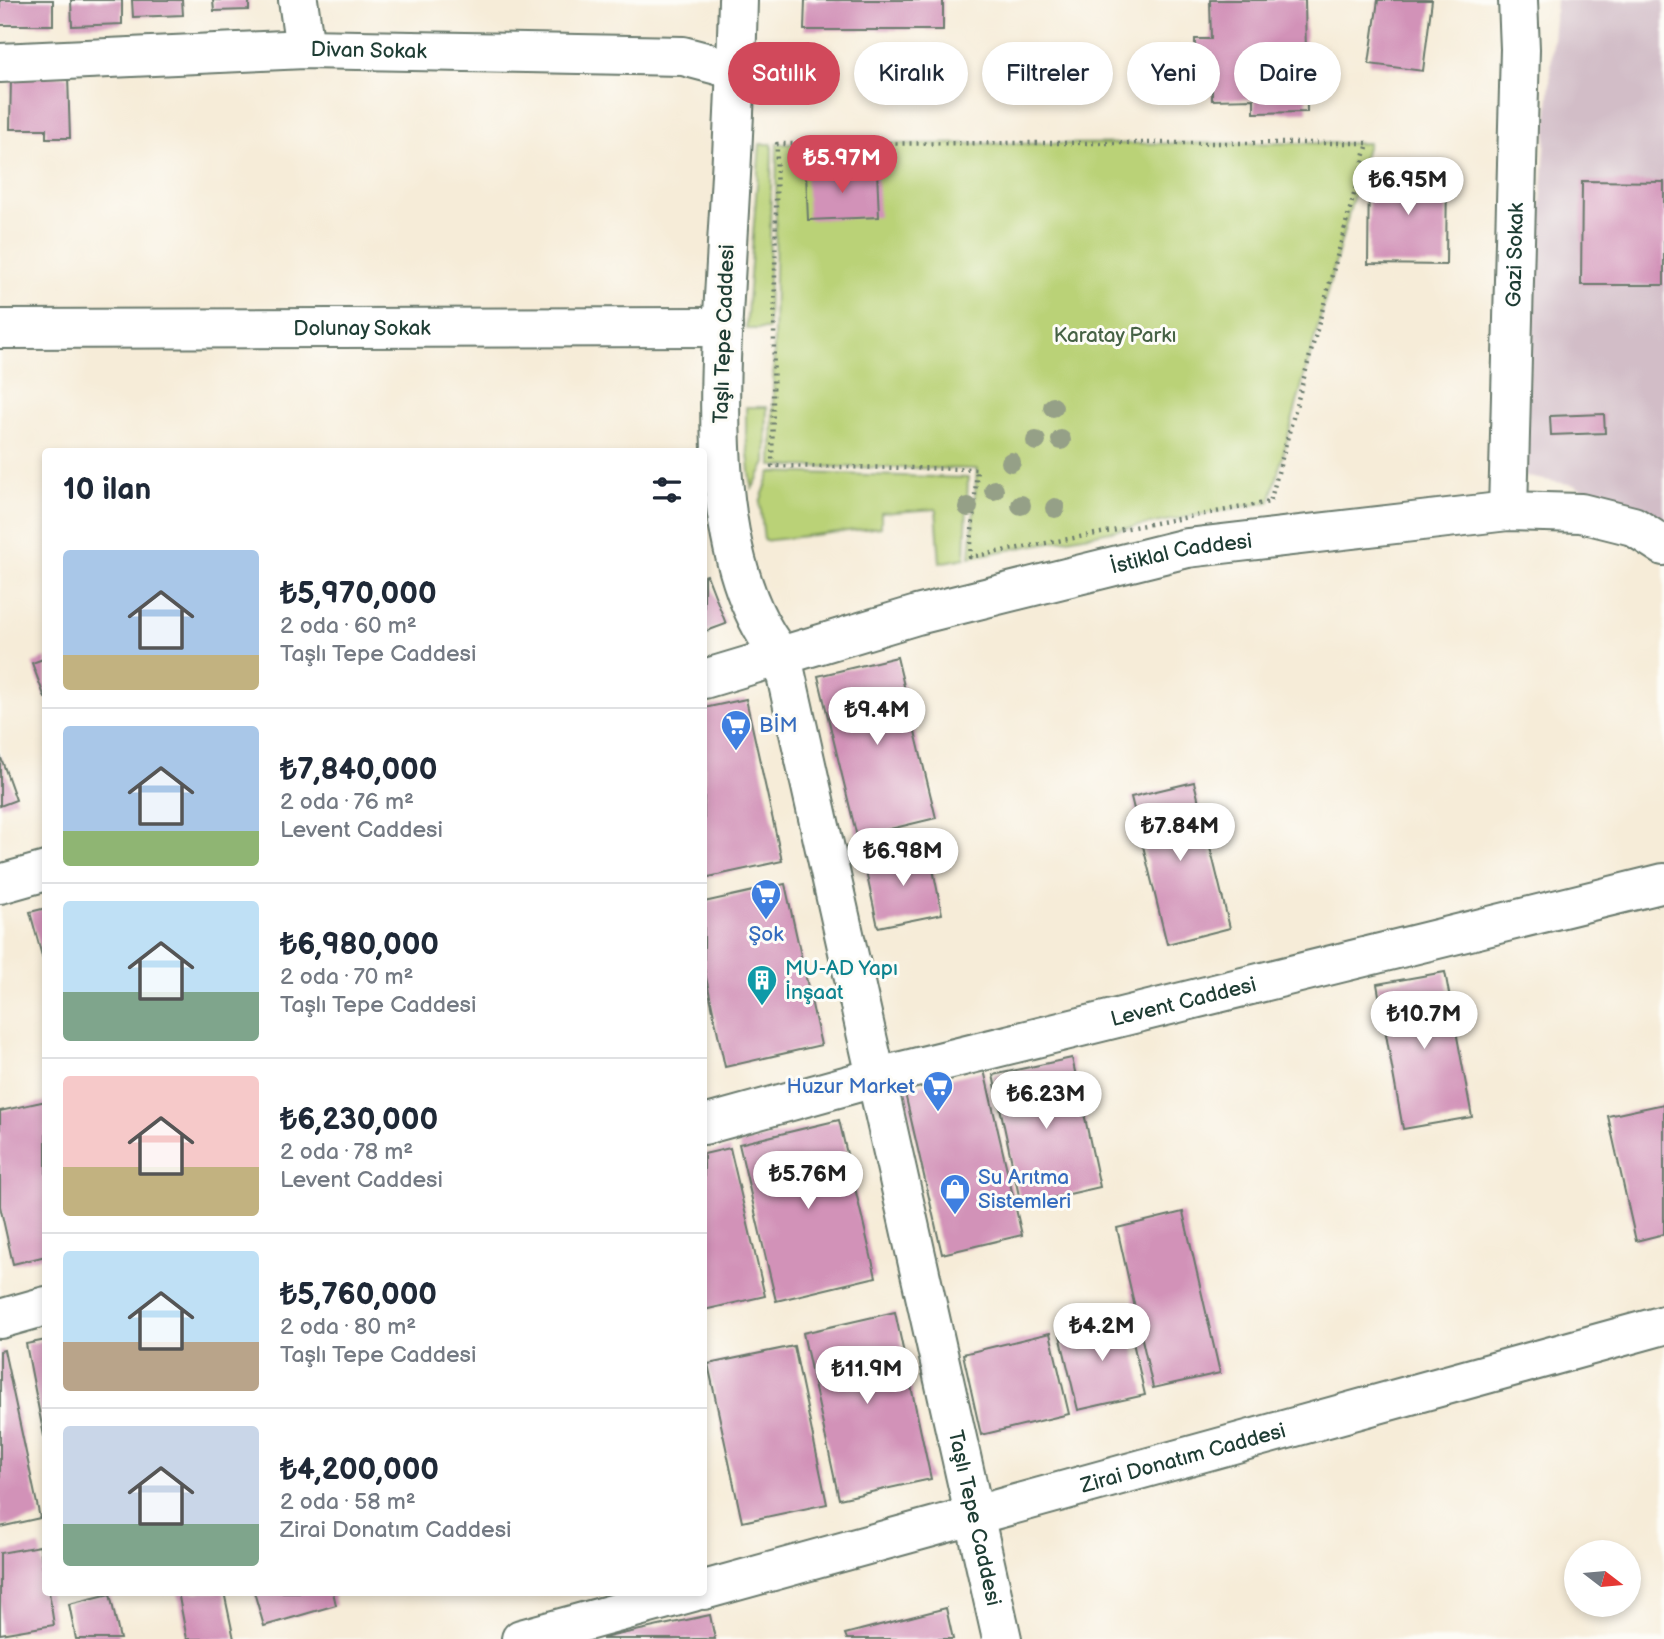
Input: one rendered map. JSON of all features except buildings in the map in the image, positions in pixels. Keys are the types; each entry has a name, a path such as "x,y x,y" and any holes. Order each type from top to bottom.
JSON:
{"street":[{"path":"299,0 306,48"},
{"name":"Taşlı Tepe Caddesi","path":"737,42 738,0"},
{"name":"Gazi Sokak","path":"1508,511 1520,49 1518,0"},
{"name":"Divan Sokak","path":"0,63 306,48 683,56 728,68"},
{"name":"Taşlı Tepe Caddesi","path":"734,105 723,327 721,459 728,522 757,621 782,657 874,1078 1002,1639"},
{"name":"Dolunay Sokak","path":"0,329 723,327"},
{"name":"İstiklal Caddesi","path":"707,678 917,615 1187,548 1508,511 1581,513 1633,526 1664,546"},
{"path":"0,884 42,872"},
{"name":"Levent Caddesi","path":"707,1124 874,1078 1664,883"},
{"path":"0,1319 42,1307"},
{"name":"Zirai Donatım Caddesi","path":"707,1589 1664,1325"},
{"path":"521,1639 678,1596"}],"path":[{"path":"1368,143 1270,502 970,557 978,469 772,466 777,144 1036,144 1368,143"}],"shaded area":[{"path":"1556,0 1664,0 1664,527 1574,485 1521,476"}],"green space":[{"name":"Karatay Parkı","path":"1368,143 1270,502 970,557 977,469 772,466 777,144"},
{"path":"760,144 772,144 768,329 746,329"},
{"path":"746,407 767,407 766,463 752,489 746,436"},
{"path":"771,472 968,478 965,558 940,563 936,509 881,513 881,527 764,541 760,502"}],"place":[{"name":"BİM","path":"736,752"},
{"name":"Şok","path":"766,921"},
{"name":"MU-AD Yapı İnşaat","path":"762,1007"},
{"name":"Huzur Market","path":"938,1113"},
{"name":"Su Arıtma Sistemleri","path":"955,1216"}]}
